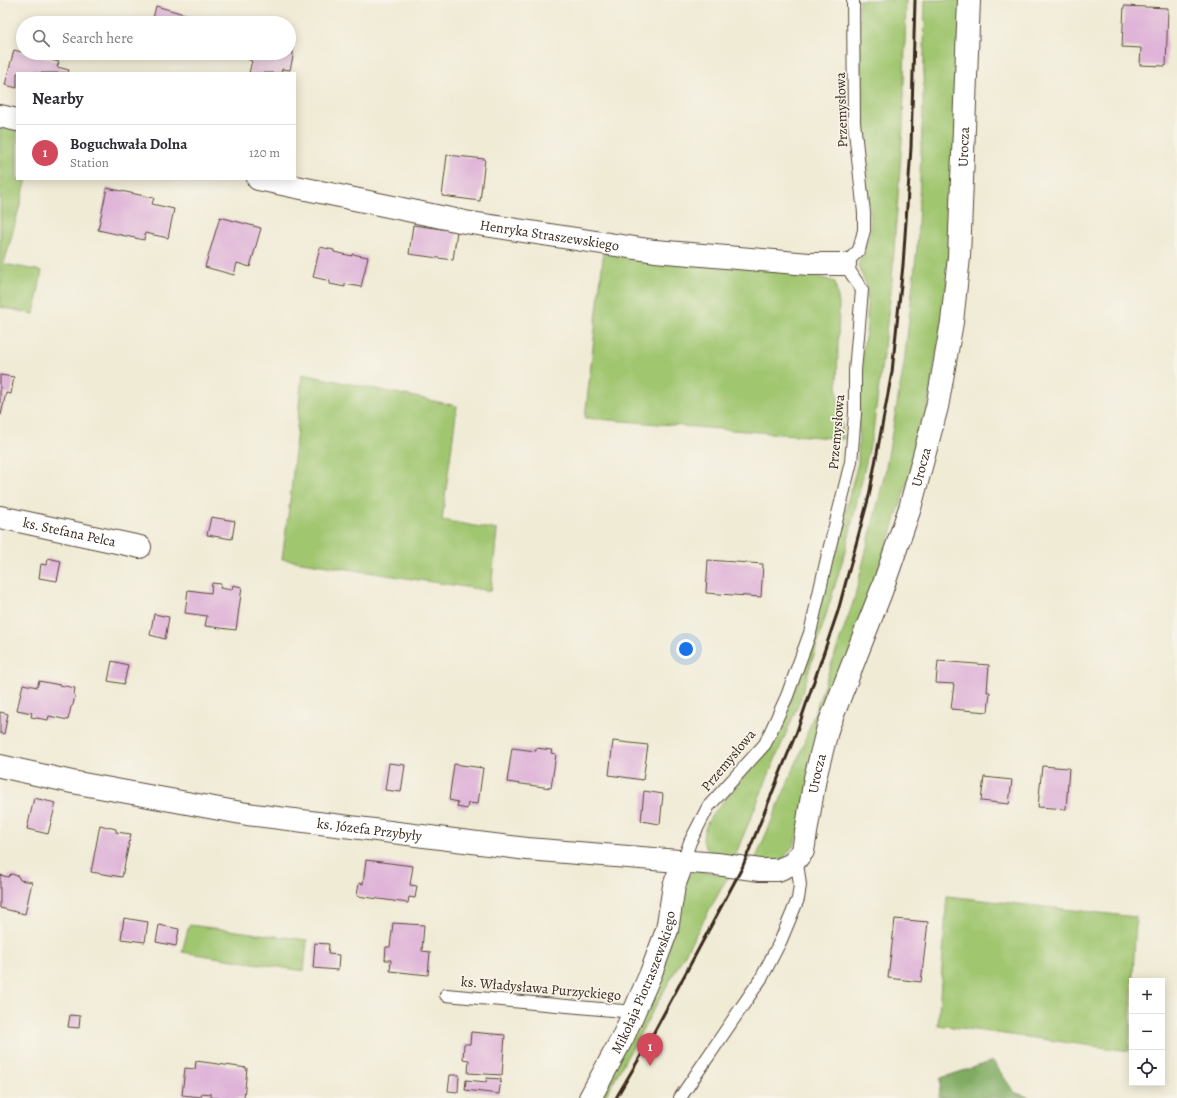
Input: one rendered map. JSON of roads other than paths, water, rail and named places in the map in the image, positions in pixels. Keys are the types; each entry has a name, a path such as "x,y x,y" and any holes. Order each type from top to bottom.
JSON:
{"street":[{"name":"Urocza","path":"792,864 804,851 815,778 828,727 881,592 910,508 937,407 952,322 960,257 969,0"},
{"path":"0,116 16,120"},
{"name":"Henryka Straszewskiego","path":"263,180 465,222 655,251 809,264 845,264"},
{"name":"ks. Stefana Pelca","path":"0,517 140,547"},
{"name":"ks. Józefa Przybyły","path":"0,766 72,782 247,814 527,849 717,864 760,870 778,870 792,864"},
{"name":"Mikołaja Piotraszewskiego","path":"590,1098 606,1070 651,973 667,930 674,886 683,862"}],"lane":[{"name":"Przemysłowa","path":"683,862 690,842 708,807 765,744 787,696 810,633 851,462 855,413 855,371 862,290 845,264 859,250 864,230 864,213 854,122 853,0"},
{"path":"680,1098 762,977 781,940 798,899 800,885 798,870 792,864"},
{"name":"ks. Władysława Purzyckiego","path":"446,995 634,1012"}],"railway":[{"path":"616,1098 646,1047 742,868 797,731 838,611 869,496 892,372 903,265 911,148 915,0"}],"place":[{"name":"Boguchwała Dolna","path":"650,1066"}]}
